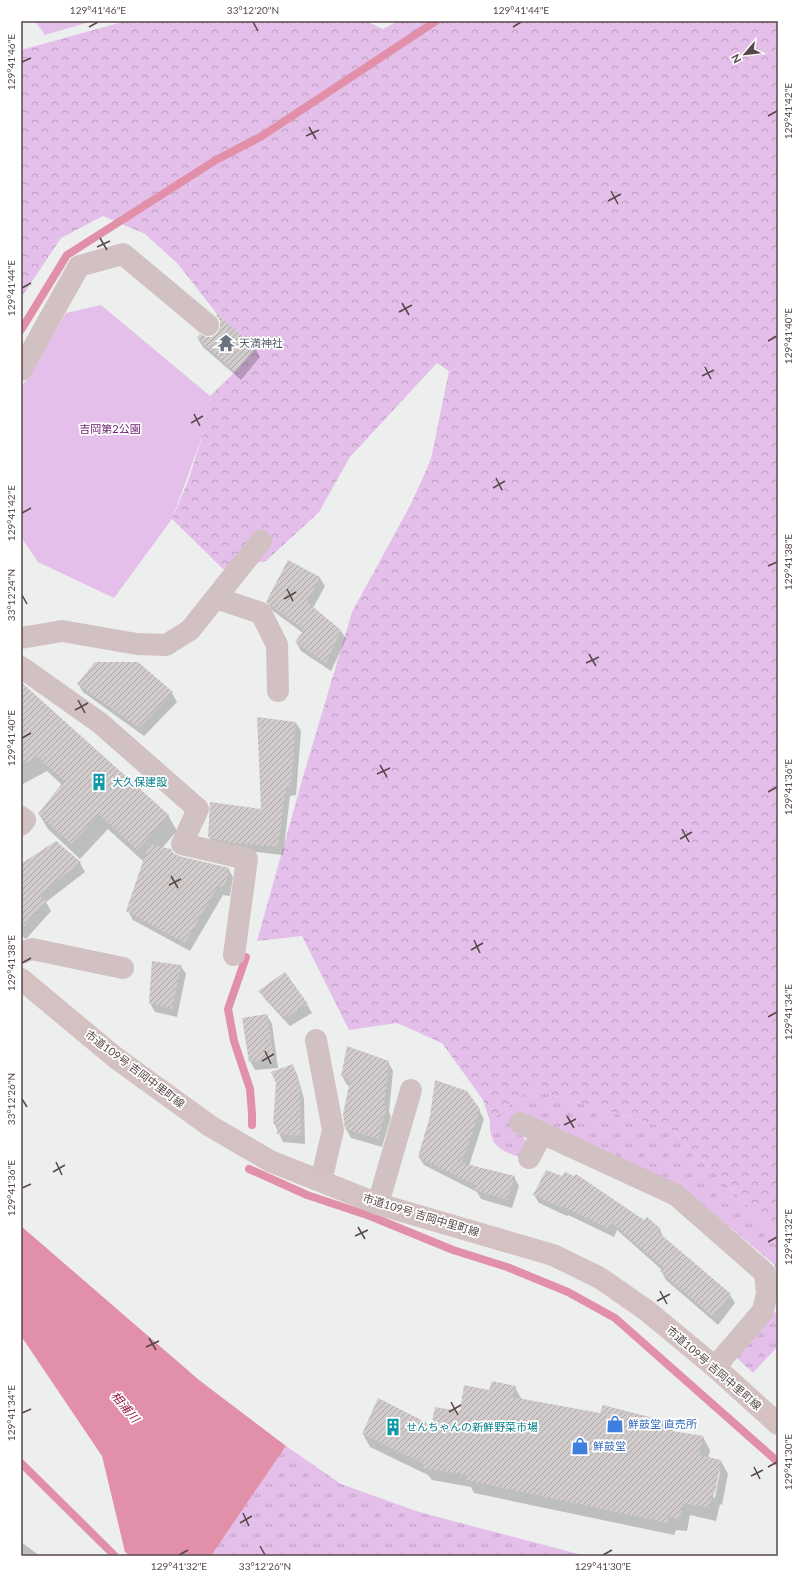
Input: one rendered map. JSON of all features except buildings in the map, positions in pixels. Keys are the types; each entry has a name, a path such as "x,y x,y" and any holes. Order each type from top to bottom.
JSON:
{"street":[{"path":"21,370 79,266 123,254 208,325"},
{"path":"21,637 62,631 137,644 166,646 190,630 261,542"},
{"path":"216,598 261,613 277,645 278,691"},
{"path":"21,667 100,723 198,809 182,844 247,859 234,955"},
{"path":"21,816 25,820 21,825"},
{"path":"21,953 32,949 123,968"},
{"name":"市道109号 吉岡中里町線","path":"21,979 116,1058 210,1126 270,1161 378,1204 553,1255 600,1278 640,1305 716,1367 778,1424"},
{"path":"316,1040 333,1130 321,1181"},
{"path":"378,1204 411,1090"},
{"path":"520,1124 676,1195 765,1273 767,1293 763,1311 716,1367"},
{"path":"529,1158 542,1134"}],"green space":[{"path":"35,21 93,21 45,35"},
{"path":"126,21 366,21 383,29 398,21 778,21 778,1236 671,1129 530,1089 490,1121 483,1100 442,1043 397,1023 349,1030 302,936 257,941 305,770 352,612 411,504 431,459 449,371 437,363 350,457 319,512 266,561 223,569 172,519 188,481 206,425 210,396 235,372 256,347 217,314 178,264 145,234 103,216 61,238 21,298 21,50"},
{"name":"吉岡第2公園","path":"101,305 210,396 207,423 172,519 114,598 38,562 21,537 21,388 66,313"},
{"path":"530,1089 671,1129 778,1236 778,1346 753,1373 736,1357 777,1310 775,1265 684,1189 520,1123 515,1133 523,1136 526,1142 519,1157 500,1149 493,1141 490,1121"},
{"path":"286,1446 341,1484 419,1512 586,1556 211,1556"}],"water":[{"name":"相浦川","path":"21,1226 199,1380 286,1446 211,1556 130,1556 125,1552 102,1456 21,1336"}],"waterway":[{"path":"21,330 67,255 216,160 262,136 436,21"},
{"path":"246,957 228,1009 234,1041 250,1089 252,1125"},
{"path":"249,1169 307,1195 370,1216 453,1250 507,1267 568,1292 615,1318 778,1462"},
{"path":"21,1463 115,1556"}],"place":[{"name":"天満神社","path":"226,343"},
{"name":"大久保建設","path":"99,782"},
{"name":"鮮鼓堂 直売所","path":"615,1424"},
{"name":"せんちゃんの新鮮野菜市場","path":"393,1427"},
{"name":"鮮鼓堂","path":"580,1446"}]}
